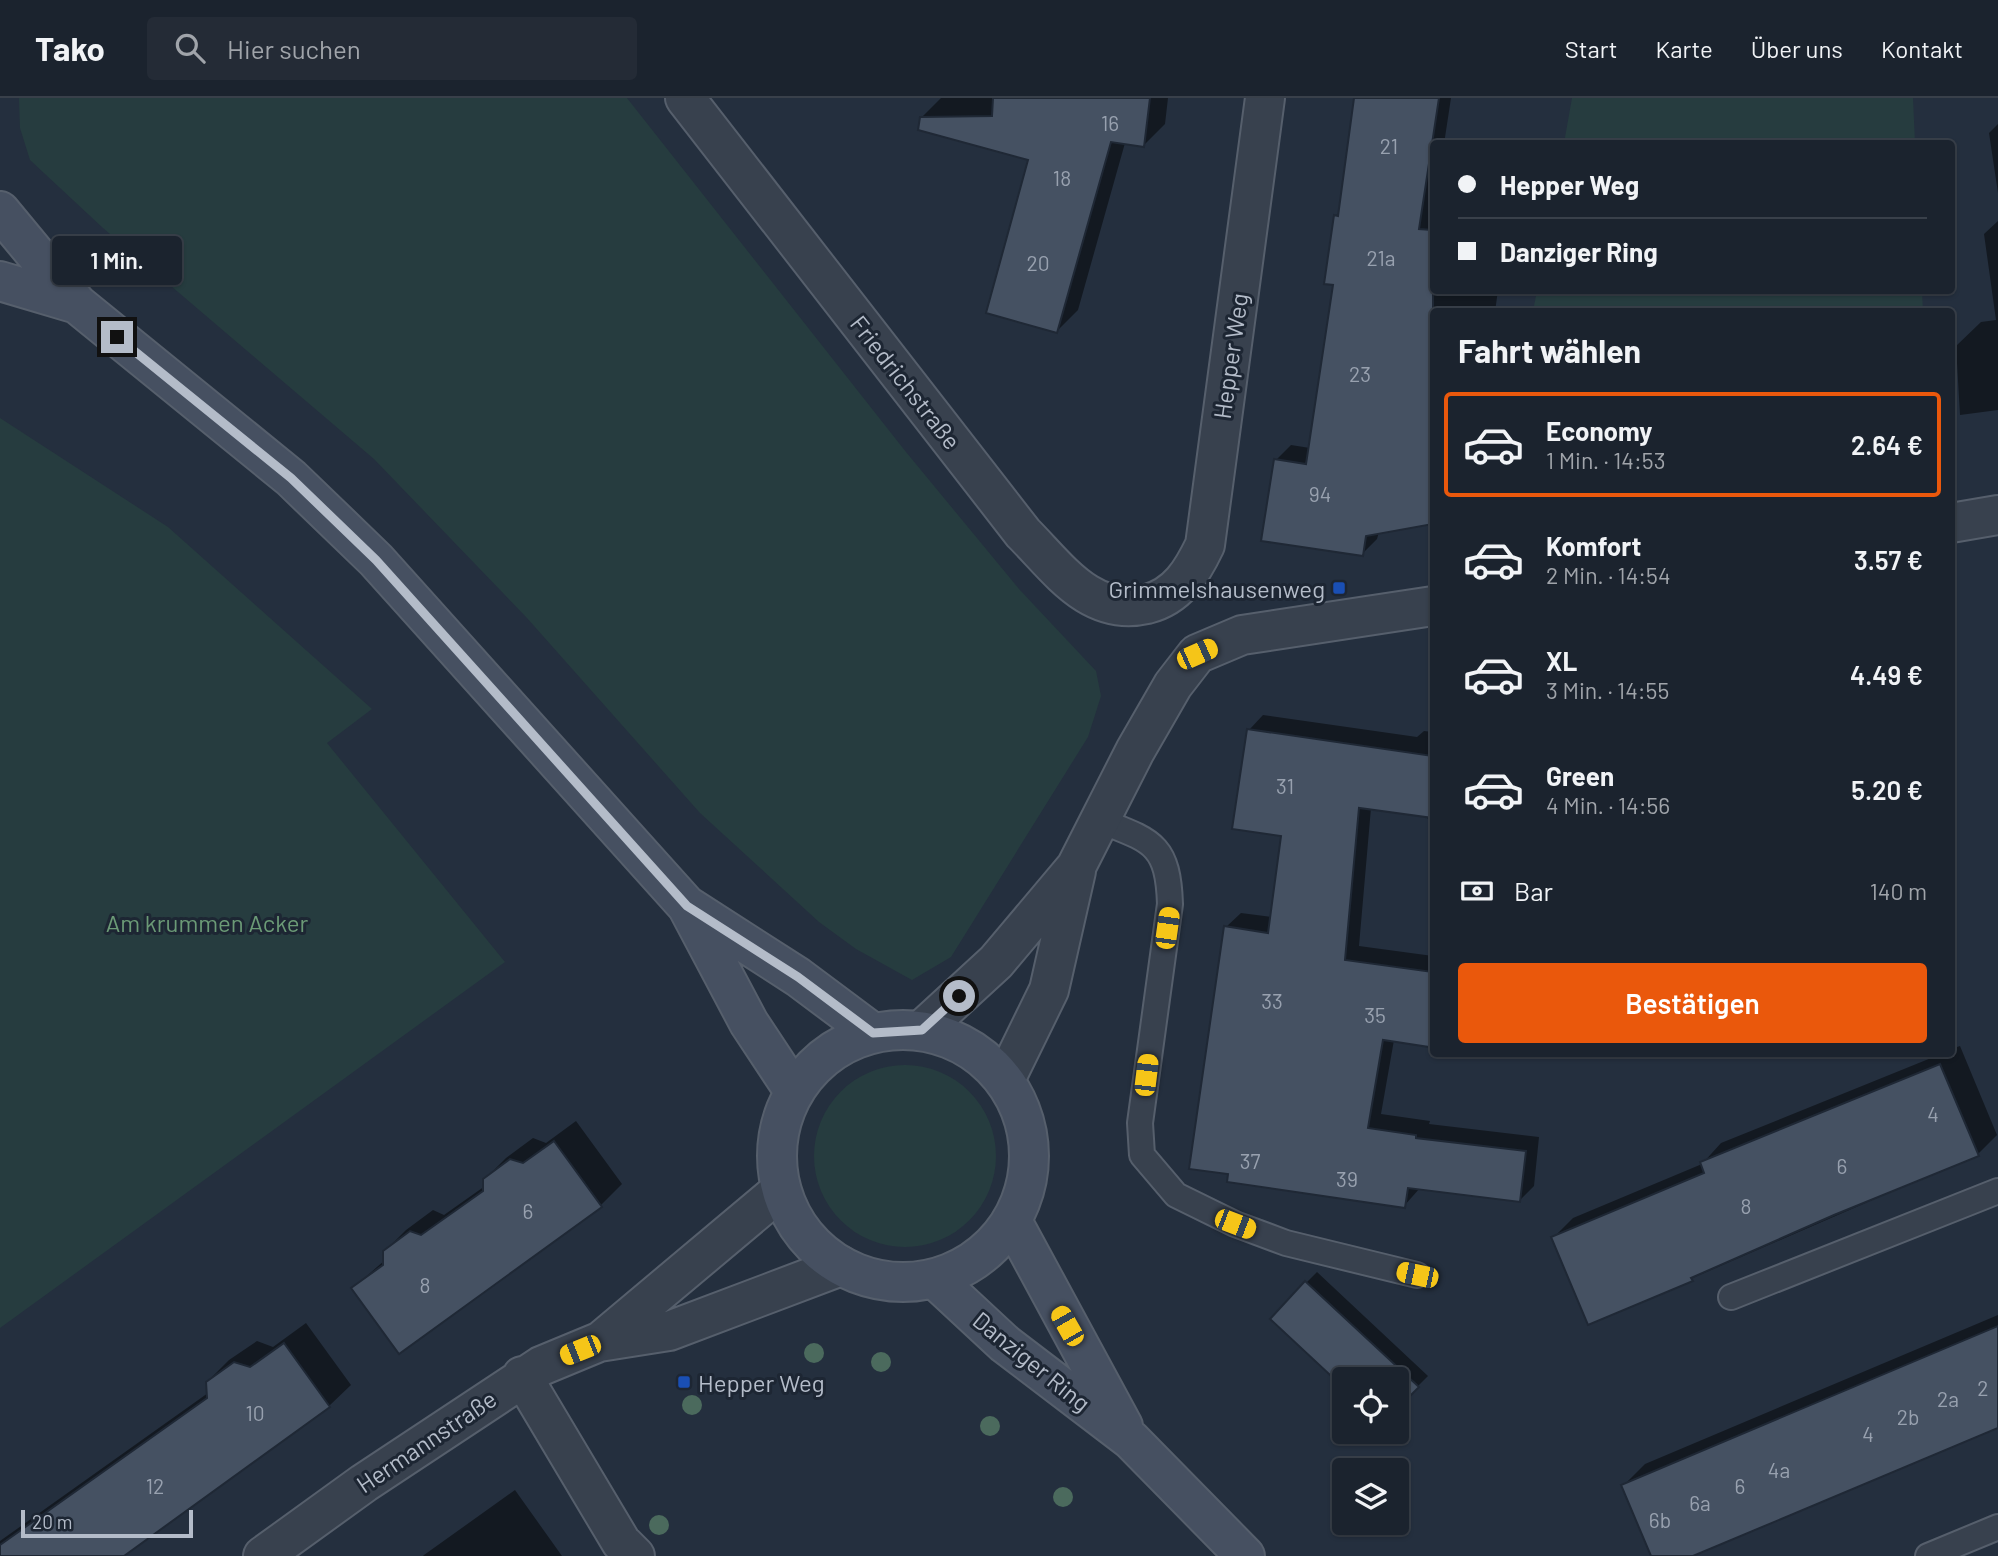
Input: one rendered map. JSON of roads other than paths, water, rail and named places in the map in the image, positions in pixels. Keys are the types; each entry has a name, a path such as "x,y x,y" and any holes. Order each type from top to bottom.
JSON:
{"main road":[{"path":"0,211 77,304 291,478 376,560 687,906 749,1023 794,1091"},
{"path":"0,281 77,304"},
{"path":"687,906 798,977 873,1033"},
{"path":"922,1030 969,1046 1005,1080 1027,1125 1029,1174 1012,1221 979,1258 935,1279 887,1282 841,1266 804,1235 781,1190 777,1139 794,1091 827,1053 873,1033 922,1030"},
{"name":"Danziger Ring","path":"1012,1221 1131,1440"},
{"name":"Danziger Ring","path":"935,1279 1005,1344 1131,1440 1245,1556"}],"street":[{"name":"Friedrichstraße","path":"685,98 1023,533 1079,589 1098,602 1126,608 1162,600"},
{"name":"Hepper Weg","path":"1162,600 1190,576 1205,545 1265,98"},
{"path":"1955,522 1998,515"},
{"path":"922,1030 996,962 1076,867 1160,707 1197,654 1242,635 1430,606"},
{"path":"1005,1080 1049,990 1076,867"},
{"name":"Hermannstraße","path":"599,1342 781,1190"},
{"name":"Hermannstraße","path":"263,1556 522,1376 599,1342 669,1331 841,1266"},
{"path":"522,1376 621,1542 635,1556"}],"lane":[{"path":"1101,821 1143,838 1163,857 1169,873 1170,904 1140,1123 1142,1155 1176,1195 1235,1224 1297,1246 1417,1275"},
{"path":"1731,1297 1998,1191"},
{"path":"1928,1556 1998,1527"}],"place":[{"name":"Grimmelshausenweg","path":"1339,588"},
{"name":"Hepper Weg","path":"684,1382"}],"park label":[{"name":"Am krummen Acker","path":"207,922"}]}
